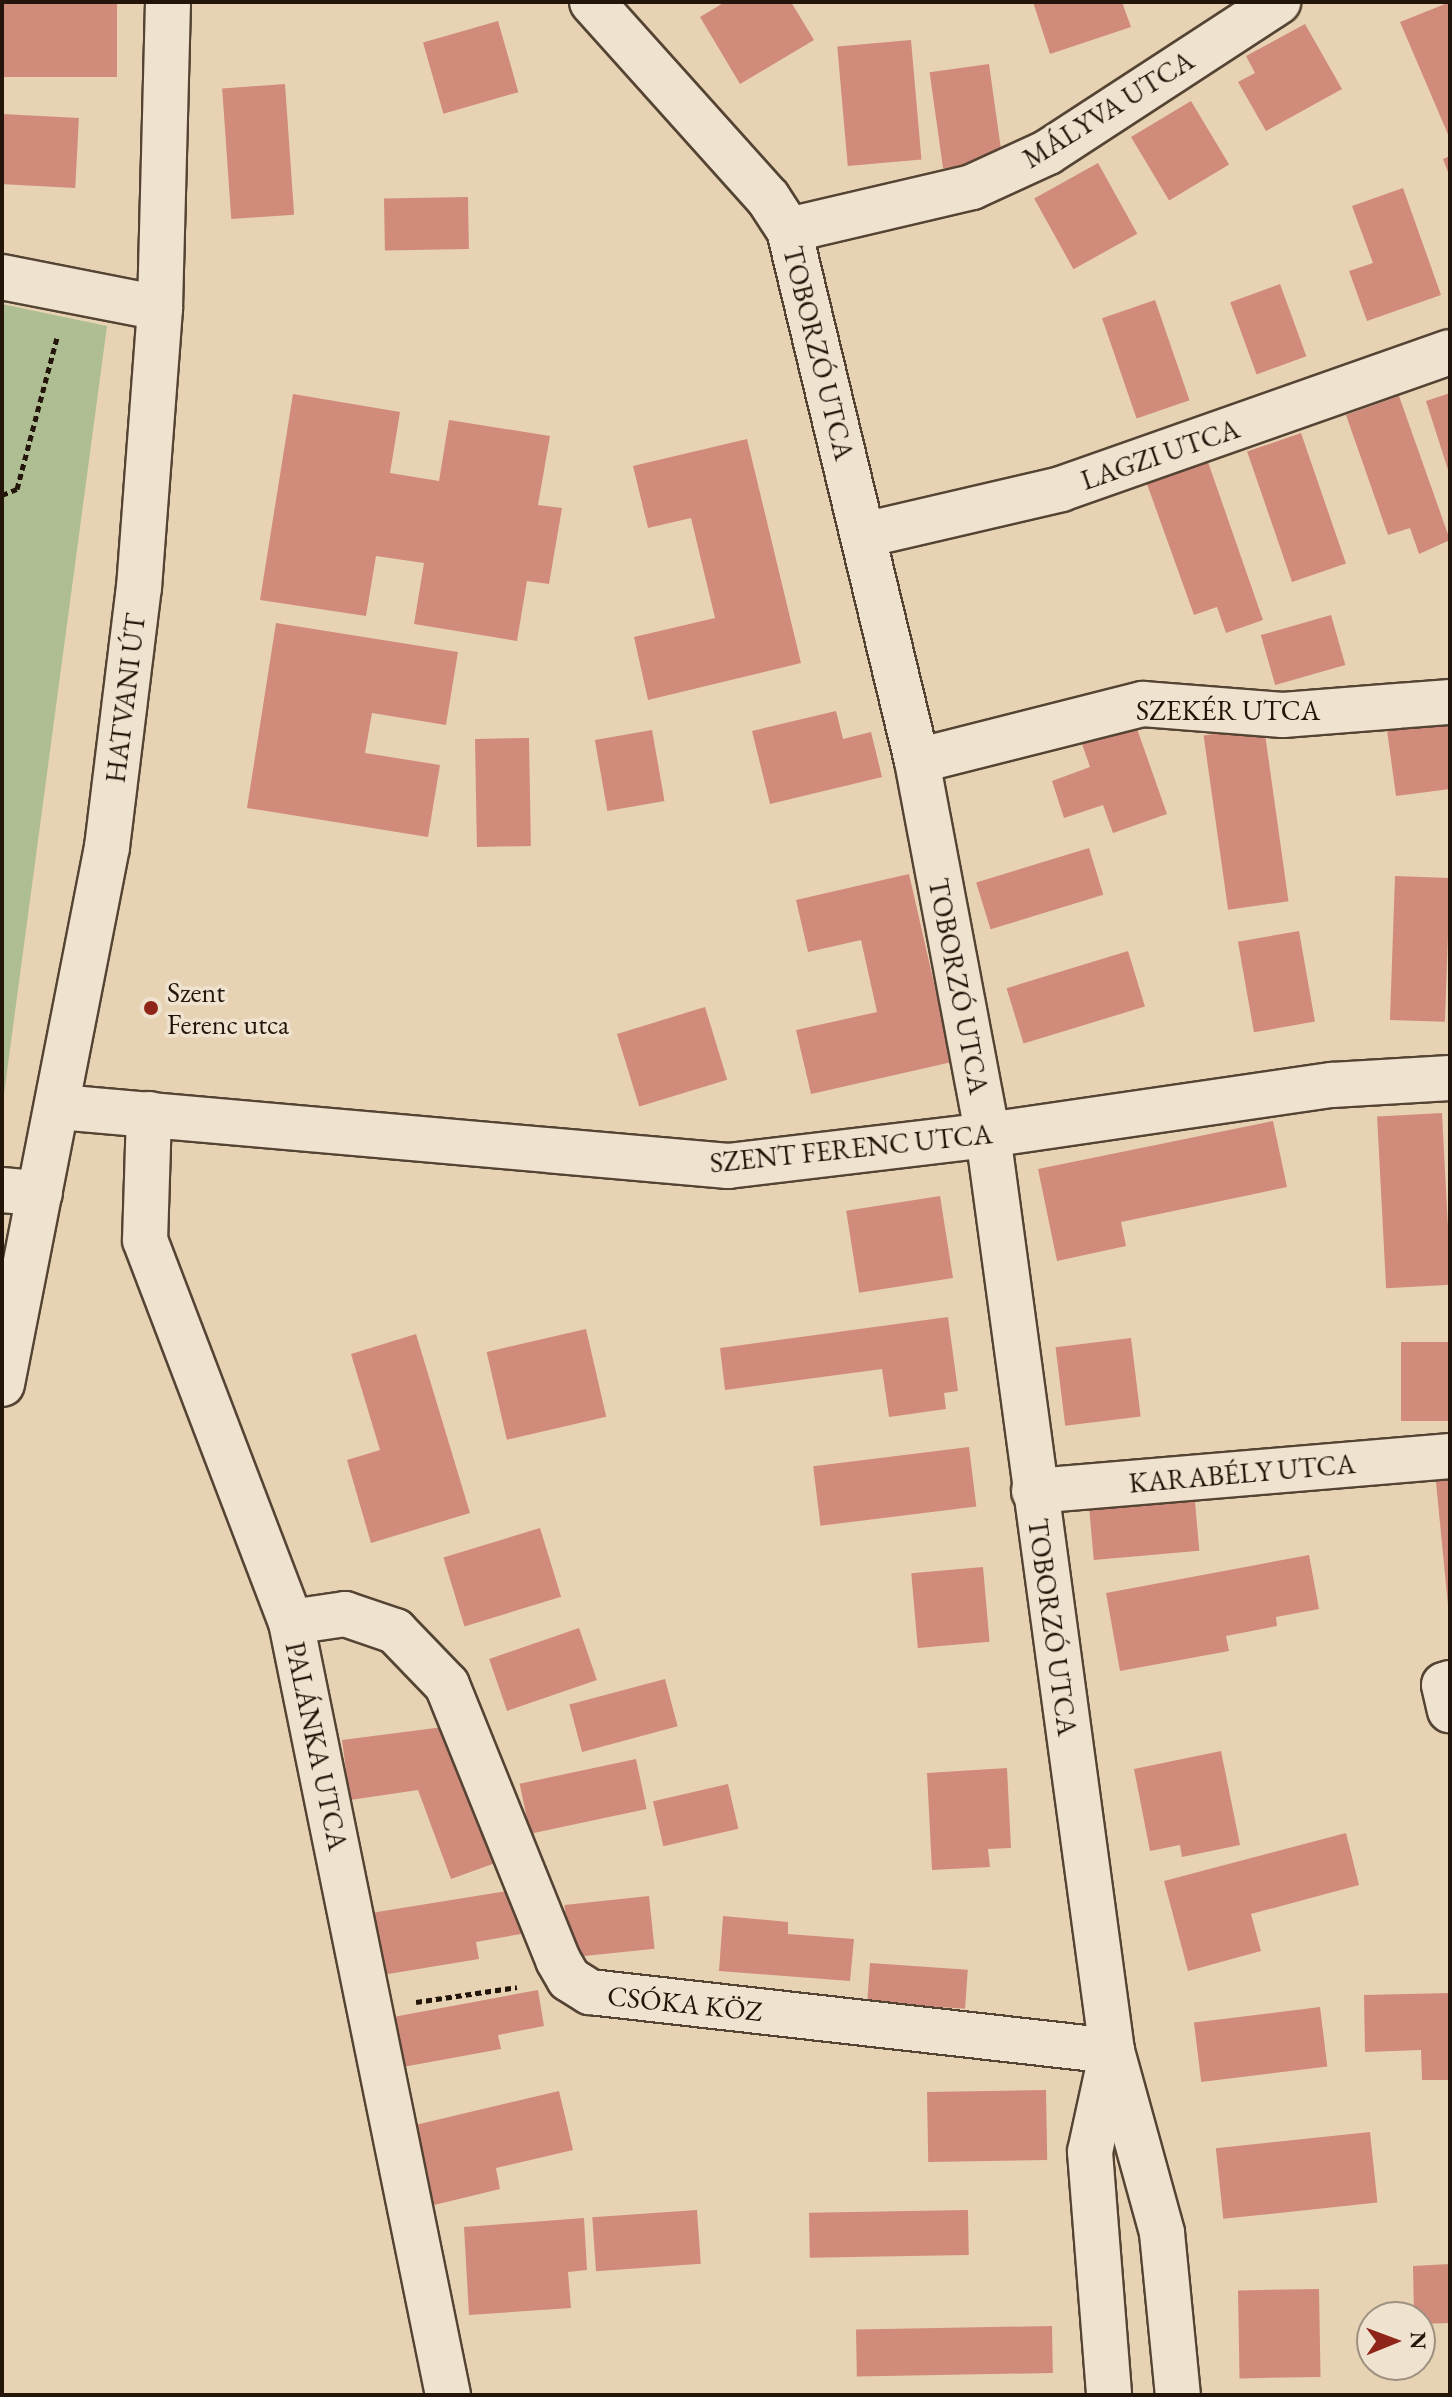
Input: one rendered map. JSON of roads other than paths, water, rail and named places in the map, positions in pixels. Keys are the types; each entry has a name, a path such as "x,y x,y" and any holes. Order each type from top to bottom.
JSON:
{"street":[{"name":"HATVANI ÚT","path":"2,1384 21,1191 59,1107 109,832 139,588 160,308 168,2"},
{"name":"TOBORZÓ UTCA","path":"592,2 768,198 789,230 864,535 917,761 988,1135 1112,2051 1162,2233 1178,2395"},
{"name":"MÁLYVA UTCA","path":"789,230 972,187 1048,152 1278,2"},
{"path":"2,277 160,308"},
{"name":"LAGZI UTCA","path":"864,535 1061,489 1450,352"},
{"name":"SZEKÉR UTCA","path":"917,761 1143,704 1283,715 1450,702"},
{"name":"SZENT FERENC UTCA","path":"59,1107 728,1166 988,1135 1332,1085 1450,1078"},
{"name":"PALÁNKA UTCA","path":"149,1114 145,1240 291,1622 372,2008 448,2395"},
{"name":"KARABÉLY UTCA","path":"1034,1491 1450,1456"},
{"name":"CSÓKA KÖZ","path":"291,1622 345,1614 395,1631 447,1685 569,1979 590,1992 1112,2051"},
{"path":"1450,1683 1444,1685 1450,1710"},
{"name":"TOBORZÓ UTCA","path":"1109,2395 1090,2152 1112,2051"}],"place":[{"name":"Szent Ferenc utca","path":"151,1008"}]}
